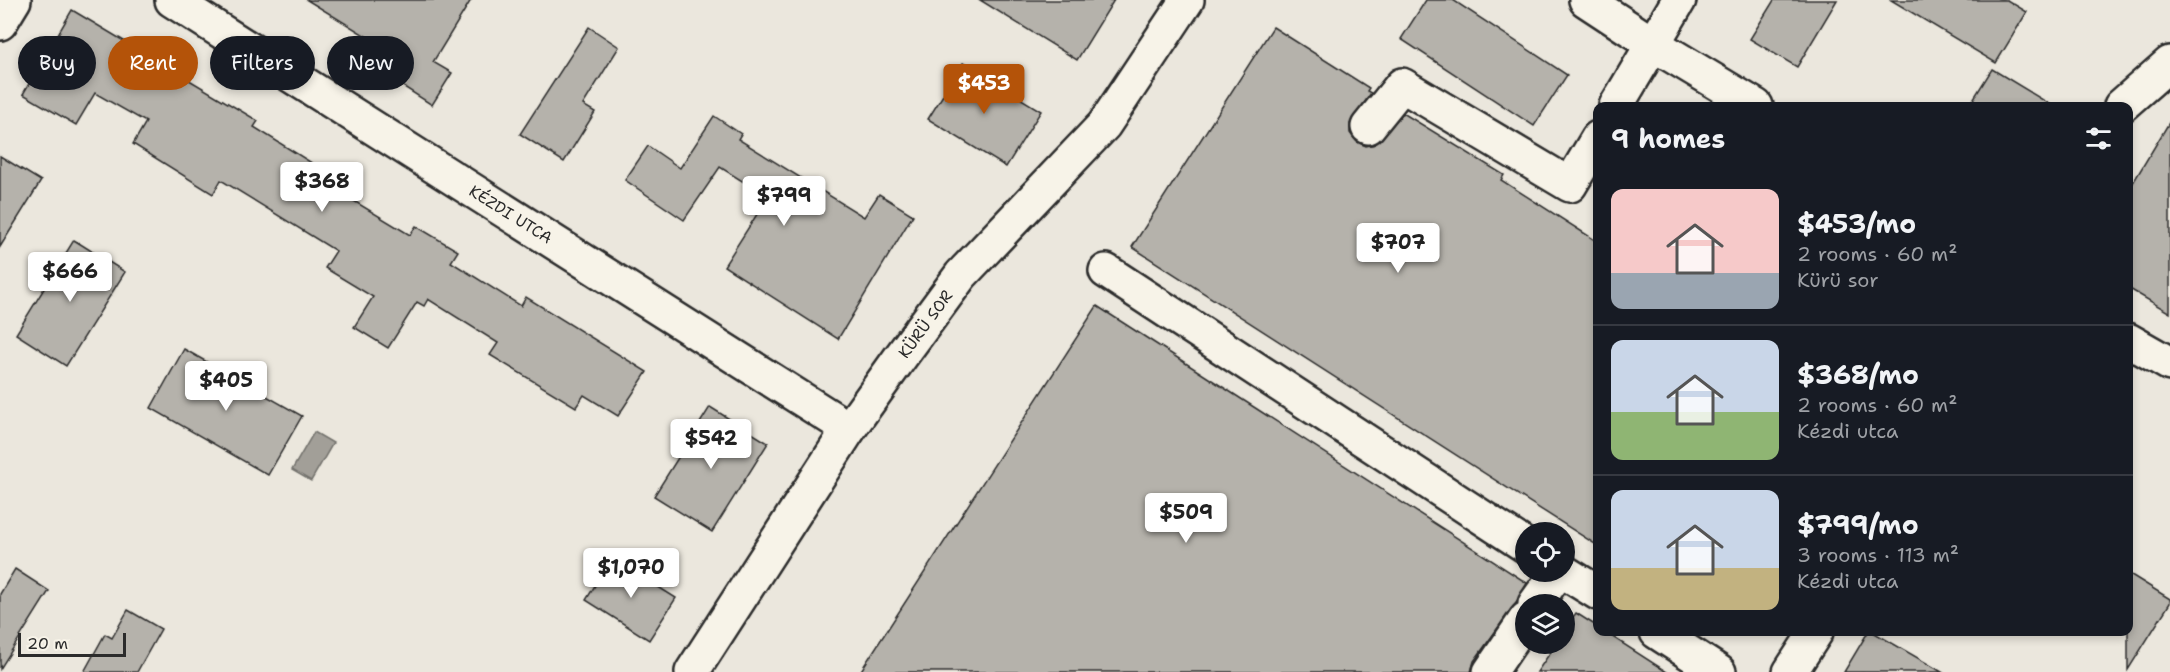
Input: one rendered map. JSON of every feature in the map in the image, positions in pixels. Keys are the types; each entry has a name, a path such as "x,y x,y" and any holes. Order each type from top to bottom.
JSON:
{"street":[{"path":"0,23 14,0"},
{"name":"KÉZDI UTCA","path":"172,0 849,429"},
{"name":"KÜRÜ SOR","path":"692,672 849,429 961,275 1104,125 1186,0"},
{"path":"1586,0 1653,44 1749,102"},
{"path":"1618,102 1679,0"},
{"path":"2126,102 2170,63"},
{"path":"1368,127 1402,85 1570,184 1593,146"},
{"path":"1106,271 1515,539"},
{"path":"2133,343 2170,364"},
{"path":"1575,579 1593,590"},
{"path":"1490,672 1515,635"},
{"path":"1663,636 1719,672"},
{"path":"1790,672 1813,636"}],"shaded area":[{"path":"314,432 333,443 311,481 292,470"}],"building":[{"path":"307,0 471,0 433,62 452,73 432,105 409,90 414,90 414,36 366,36"},
{"path":"980,0 1114,0 1077,60"},
{"path":"1426,0 1453,0 1567,75 1534,126 1401,39"},
{"path":"1774,0 1837,0 1797,67 1750,39"},
{"path":"1891,0 2007,0 2027,12 1996,63"},
{"path":"72,10 116,36 108,36 108,90 198,90 198,85 258,121 254,127 339,180 334,189 410,235 416,226 458,251 451,262 521,306 526,297 647,372 618,416 584,395 576,407 490,355 498,343 428,299 424,306 417,302 388,348 354,327 373,297 325,268 336,251 221,180 213,194 133,144 146,122 95,93 76,125 23,94 25,90 96,90 96,36 57,36"},
{"path":"589,27 619,47 583,105 595,112 564,162 520,134"},
{"path":"1273,27 1369,88 1367,91 1371,93 1350,124 1350,133 1357,142 1366,146 1375,144 1403,113 1504,175 1501,180 1593,239 1593,543 1575,531 1575,522 1561,522 1132,247"},
{"path":"963,63 1041,111 1006,167 928,119"},
{"path":"1992,69 2046,102 1971,102"},
{"path":"714,116 741,134 738,139 864,217 879,194 913,215 838,339 724,266 768,197 720,167 684,220 625,180 648,146 680,168"},
{"path":"2170,121 2170,313 2133,291 2133,183"},
{"path":"0,156 41,181 0,247"},
{"path":"74,240 125,272 66,366 16,334"},
{"path":"1097,306 1515,575 1515,582 1527,583 1521,594 1515,594 1515,604 1474,661 1471,672 860,672"},
{"path":"184,349 302,416 268,475 151,408"},
{"path":"710,407 768,443 712,532 654,496"},
{"path":"612,558 676,598 649,640 586,600"},
{"path":"15,569 49,591 0,669 0,594"},
{"path":"2133,576 2170,599 2170,603 2128,670 2128,636 2133,636"},
{"path":"128,610 161,629 137,672 84,672 105,634 112,638"},
{"path":"1576,613 1593,624 1593,636 1611,636 1667,672 1537,672 1549,654 1575,654"},
{"path":"1866,636 1880,636 1942,672 1844,672"}]}
